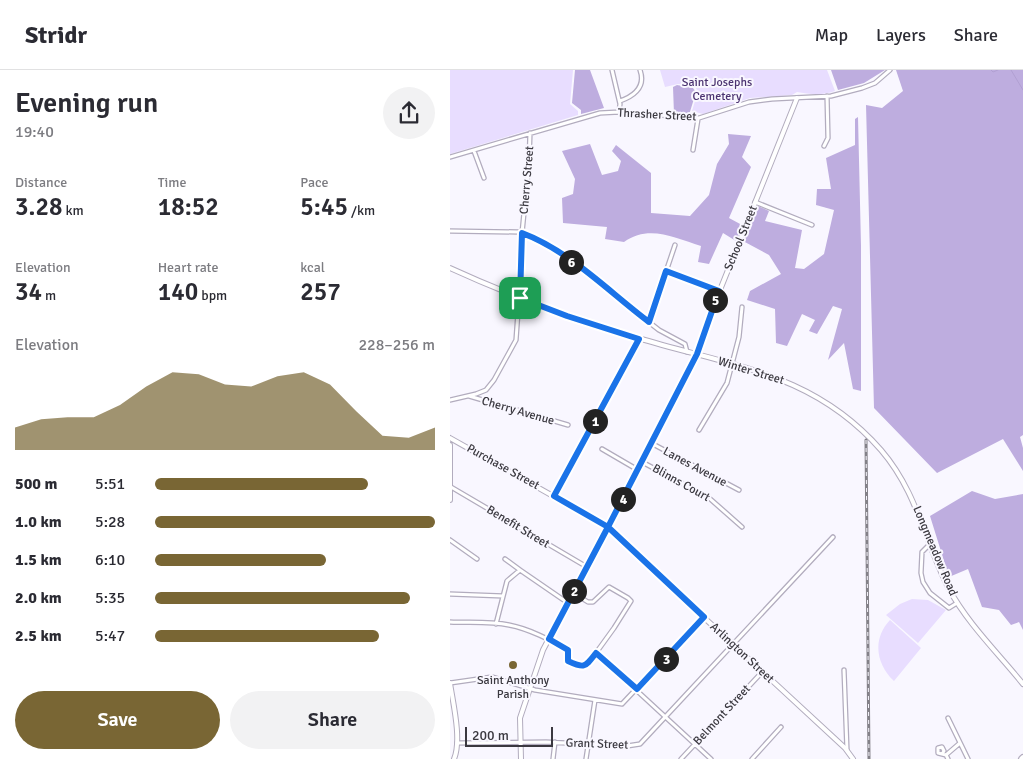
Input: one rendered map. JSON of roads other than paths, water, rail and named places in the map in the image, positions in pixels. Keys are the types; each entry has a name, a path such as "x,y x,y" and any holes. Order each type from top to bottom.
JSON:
{"street":[{"path":"612,70 620,101 619,112"},
{"path":"620,101 630,97 638,90 641,81 640,70"},
{"name":"Thrasher Street","path":"450,157 596,114 619,112 698,118 749,102 827,96 872,85 890,70"},
{"path":"824,146 828,138 827,96"},
{"name":"School Street","path":"521,759 520,720 542,652 697,354 719,291 797,98"},
{"path":"694,150 698,118"},
{"name":"Cherry Street","path":"450,400 482,392 492,382 515,342 520,298 522,233 530,133"},
{"path":"474,150 484,178"},
{"path":"755,202 812,225"},
{"path":"450,231 522,233 538,239 565,257 659,330 685,344 687,352"},
{"path":"649,322 675,245"},
{"name":"Winter Street","path":"450,268 567,316 639,339 772,376 808,392 842,413 870,439"},
{"path":"666,271 719,291"},
{"path":"699,430 725,390 739,337 742,308"},
{"path":"554,496 639,339"},
{"name":"Cherry Avenue","path":"469,396 568,426"},
{"name":"Purchase Street","path":"450,438 608,527"},
{"name":"Longmeadow Road","path":"870,439 888,459 906,486 917,508 945,581 957,603 1023,684"},
{"name":"Lanes Avenue","path":"652,443 739,490"},
{"path":"450,445 450,500"},
{"path":"602,449 638,470"},
{"name":"Blinns Court","path":"642,462 708,497 742,527"},
{"name":"Benefit Street","path":"451,487 587,567"},
{"name":"Arlington Street","path":"608,527 847,751 853,759"},
{"name":"Grant Street","path":"457,743 555,742 639,745 833,538"},
{"path":"450,540 477,559"},
{"path":"930,543 922,552 921,574 923,582 930,593 949,608 957,603"},
{"path":"505,559 568,603"},
{"path":"496,624 507,581 520,570"},
{"path":"450,622 516,626 549,639 568,650 568,661 578,666 584,666 588,664 596,653 631,601 609,587 594,602 588,602 573,593"},
{"path":"450,594 503,596"},
{"path":"454,759 457,743 450,683 492,677 530,689 622,704 704,617"},
{"path":"596,653 711,759"},
{"path":"844,670 847,751"},
{"name":"Belmont Street","path":"681,759 762,671"},
{"path":"586,759 595,700"},
{"path":"948,718 968,759"},
{"path":"752,759 781,727"},
{"path":"553,759 555,742"},
{"path":"948,759 944,754 960,743"}],"waterway":[{"path":"991,70 993,72 998,70"},
{"path":"1011,70 1023,90"}],"railway":[{"path":"866,440 869,759"}],"place":[{"name":"Saint Anthony Parish","path":"513,665"}],"park label":[{"name":"Saint Josephs Cemetery","path":"717,89"}]}
